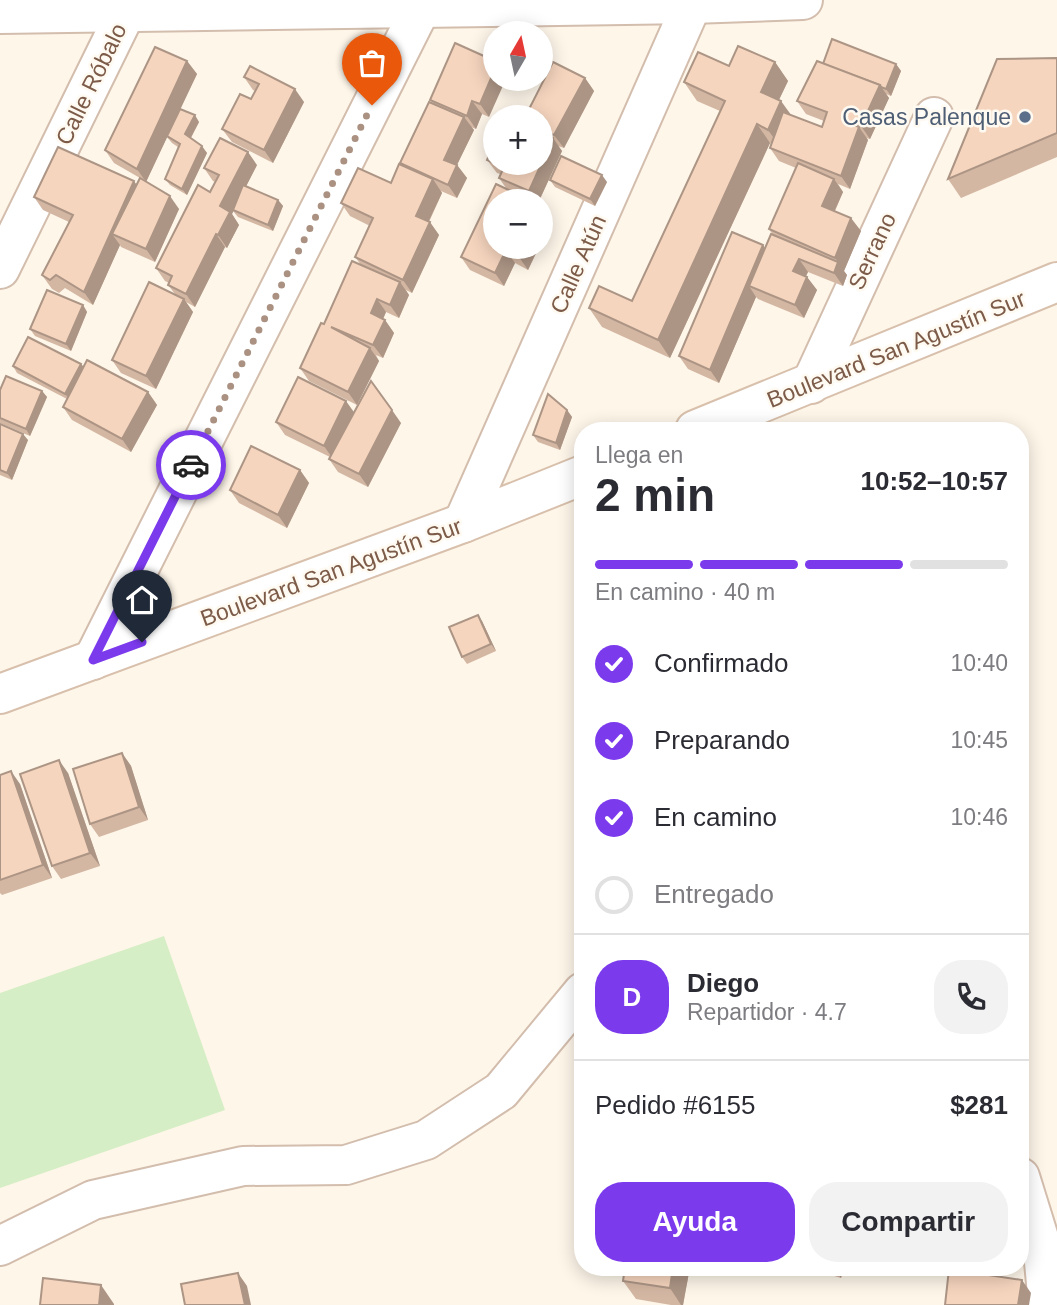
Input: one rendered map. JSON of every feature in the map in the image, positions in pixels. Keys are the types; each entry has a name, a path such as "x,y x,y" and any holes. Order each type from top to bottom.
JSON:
{"street":[{"path":"0,13 692,4 803,0"},
{"name":"Calle Atún","path":"463,523 692,4"},
{"path":"93,660 421,8"},
{"name":"Calle Róbalo","path":"0,269 126,12"},
{"name":"Serrano","path":"811,384 933,117"},
{"name":"Boulevard San Agustín Sur","path":"715,422 1057,282"},
{"name":"Boulevard San Agustín Sur","path":"0,694 463,523 574,479"},
{"path":"0,1246 93,1200 243,1166 346,1165 426,1140 501,1091 574,1003"},
{"path":"1029,1206 1043,1251 1048,1305"}],"green space":[{"path":"164,936 225,1110 0,1188 0,993"}],"building":[{"path":"832,39 896,64 886,89 823,64"},
{"path":"455,43 483,56 483,91 486,91 480,104 472,101 467,116 430,100"},
{"path":"738,46 775,62 761,92 781,101 768,130 757,124 658,340 589,308 599,286 632,301 725,101 684,82 698,52 729,66"},
{"path":"155,47 187,61 137,169 105,150"},
{"path":"1057,58 1057,133 948,179 997,59"},
{"path":"817,61 880,85 861,126 845,120 859,127 841,176 770,148 783,112 822,127 827,112 797,101"},
{"path":"553,62 585,78 554,135 553,105 531,105 538,91 553,91"},
{"path":"250,66 295,89 264,150 222,129 240,94 251,99 259,84 244,77"},
{"path":"429,102 464,117 444,160 457,165 448,185 400,163"},
{"path":"180,109 195,115 185,134 202,146 182,189 165,179 180,144 167,136"},
{"path":"220,138 248,152 220,206 230,212 186,294 168,285 172,276 156,268 198,185 210,192 219,175 204,168"},
{"path":"58,147 134,181 84,292 56,275 50,280 42,275 73,215 34,197"},
{"path":"561,156 602,175 590,199 550,180"},
{"path":"798,163 834,179 822,206 851,218 835,258 769,229"},
{"path":"399,164 433,179 416,216 430,222 403,280 355,257 373,218 341,203 358,168 391,183"},
{"path":"500,175 536,175 530,189 499,178"},
{"path":"140,178 170,196 146,249 112,234"},
{"path":"496,184 507,189 494,189"},
{"path":"243,185 278,200 268,225 233,210"},
{"path":"483,211 483,259 502,259 495,273 461,257"},
{"path":"732,232 763,245 710,370 679,356"},
{"path":"771,234 838,262 834,273 799,259 793,271 807,277 795,305 749,286"},
{"path":"352,261 400,282 390,305 377,299 371,313 385,320 373,345 331,327 370,348 348,392 300,368 321,323 324,324"},
{"path":"149,282 184,299 146,376 112,360"},
{"path":"47,290 83,305 66,344 30,329"},
{"path":"28,337 81,364 65,394 13,366"},
{"path":"87,360 148,392 122,439 63,407"},
{"path":"6,376 42,391 26,429 0,418 0,390"},
{"path":"298,377 346,401 324,446 276,422"},
{"path":"371,381 392,410 359,474 329,459"},
{"path":"548,394 567,410 556,443 533,435"},
{"path":"0,424 23,434 7,473 0,470"},
{"path":"251,446 300,470 278,515 230,490"},
{"path":"478,615 491,644 462,657 449,627"},
{"path":"122,753 139,807 90,824 73,769"},
{"path":"59,760 90,853 52,866 20,774"},
{"path":"11,771 43,865 0,880 0,775"},
{"path":"238,1273 245,1305 185,1305 181,1284"},
{"path":"624,1276 672,1276 670,1288 623,1281"},
{"path":"948,1276 995,1276 1022,1280 1018,1305 945,1305"},
{"path":"43,1278 101,1285 99,1305 40,1305"}],"way so far":[{"path":"191,465 372,105"}],"place":[{"name":"Casas Palenque","path":"1025,117"}],"route":[{"path":"142,642 93,660 191,465"}]}
